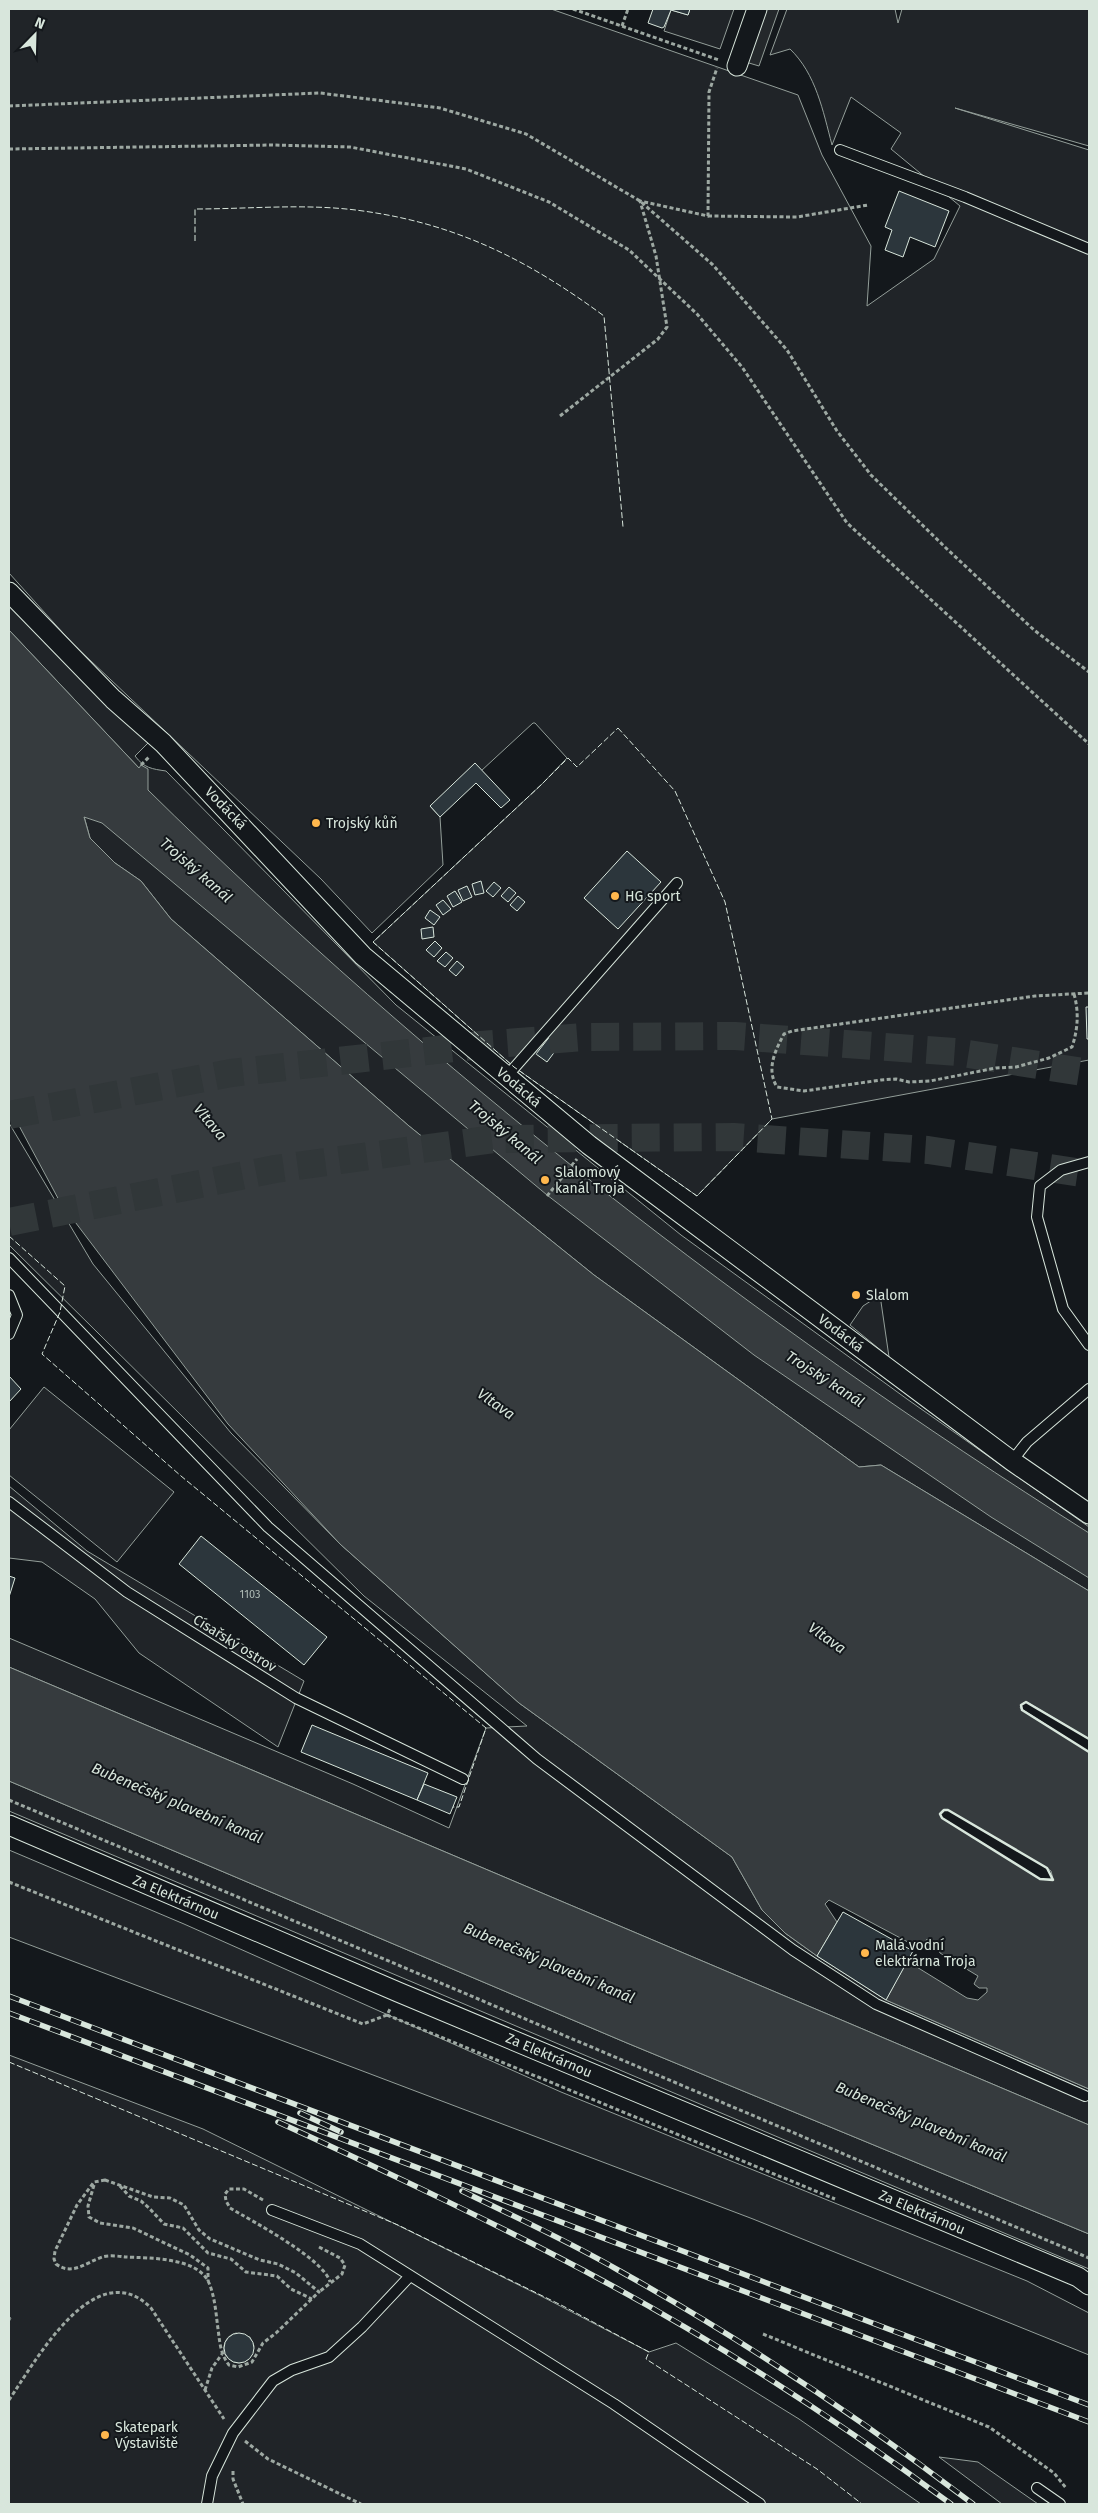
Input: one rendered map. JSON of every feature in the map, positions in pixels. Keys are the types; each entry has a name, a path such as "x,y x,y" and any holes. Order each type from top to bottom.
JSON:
{"street":[{"path":"728,63 757,9"},
{"name":"Vodácká","path":"9,592 113,699 163,743 363,956 589,1145 1012,1461 1089,1514"},
{"name":"Za Elektrárnou","path":"9,1825 398,1992 1086,2282"}],"lane":[{"path":"840,150 965,197 1089,249"},
{"path":"507,1076 676,883"},
{"path":"1089,1162 1061,1170 1040,1186 1037,1217 1063,1309 1089,1345"},
{"path":"9,1258 268,1527 537,1759 793,1950 876,2004 1086,2096"},
{"path":"9,1295 17,1315 9,1334"},
{"path":"1012,1461 1027,1442 1089,1389"},
{"name":"Císařský ostrov","path":"9,1502 127,1592 296,1698 464,1780"},
{"path":"272,2210 360,2244 409,2277 614,2404 760,2504"},
{"path":"207,2504 212,2476 233,2433 273,2381 292,2370 329,2356 362,2327 409,2277"},
{"path":"1037,2488 1060,2504"}],"path":[{"path":"573,9 728,63 709,92 708,216"},
{"path":"622,26 628,9"},
{"path":"9,106 320,93 440,108 526,134 640,201 713,265 752,307 787,350 837,431 871,475 1034,630 1089,672"},
{"path":"9,149 272,145 350,147 406,156 466,169 550,202 628,250 660,278 696,314 742,367 847,523 1089,744"},
{"path":"640,201 708,216 797,217 868,205"},
{"path":"560,416 658,339 667,327 656,256 640,201"},
{"path":"1074,994 1078,1007 1077,1031 1072,1047 1041,1060 1016,1067 996,1068 930,1081 881,1080 804,1091 778,1087 772,1078 772,1062 784,1034 1035,996 1089,993"},
{"path":"547,1196 571,1166"},
{"path":"9,1800 1089,2258"},
{"path":"9,1882 363,2024 387,2015 662,2130"},
{"path":"387,2015 398,1992"},
{"path":"208,2281 197,2270 176,2261 103,2257 77,2269 68,2270 56,2264 54,2259 55,2251 77,2205 94,2182 105,2180 153,2197 170,2198 184,2205 199,2230 210,2239 260,2260 284,2267 296,2273 319,2292"},
{"path":"94,2182 88,2206 88,2216 100,2224 133,2228 190,2255 208,2268 208,2281 212,2293 222,2354 229,2364 238,2367 246,2366 252,2362 263,2343 330,2282 342,2274 345,2265 340,2258 311,2242"},
{"path":"120,2185 129,2196 141,2201 164,2224 183,2228 208,2253 231,2259 246,2272 277,2276 291,2289 312,2299"},
{"path":"272,2210 260,2196 244,2189 229,2189 225,2194 230,2208 311,2258 328,2273 330,2282"},
{"path":"9,2400 58,2330 78,2308 98,2297 116,2293 142,2298 151,2308 233,2433 268,2459 361,2504"},
{"path":"763,2334 989,2427 1054,2473 1069,2492"},
{"path":"205,2390 212,2368 222,2354"}],"shaded area":[{"path":"9,9 551,9 798,95 822,155 871,246 867,306 934,259 960,206 891,149 901,133 851,97 832,145 817,94 799,59 790,49 770,55 787,9 895,9 898,23 902,9 1089,9 1089,146 955,108 1089,150 1089,1060 772,1119 697,1196 514,1067 373,942 542,784 567,758 533,723 481,771 430,806 440,817 443,865 372,933 321,879 72,643 9,573"},
{"path":"690,9 734,9 720,49 664,31 671,10 688,15"},
{"path":"757,9 779,9 759,66 739,60"},
{"name":"Slalomový kanál Troja","path":"9,596 150,741 135,756 138,760 149,767 166,771 396,1005 681,1235 907,1399 1089,1527 1089,1591 881,1465 859,1467 594,1275 409,1126 171,919 141,881 115,863 90,838 84,816 139,768 9,630"},
{"path":"9,1123 93,1264 231,1433 340,1544 519,1703 732,1857 762,1910 785,1933 886,2000 1089,2089 1089,2125 9,1667 9,1638 353,1784 449,1828 486,1728 527,1726 364,1596 9,1245"},
{"path":"880,1295 889,1357 850,1325 863,1306"},
{"path":"44,1387 174,1492 117,1562 9,1475 9,1430"},
{"path":"9,1486 87,1551 304,1681 278,1747 139,1653 95,1599 42,1562 9,1558"},
{"path":"9,1781 627,2043 1089,2234 1089,2269 9,1811"},
{"path":"9,1850 184,1924 561,2092 1027,2281 1089,2313 1089,2355 753,2219 9,1937"},
{"path":"9,2055 203,2129 539,2295 649,2352 676,2343 799,2419 921,2504 9,2504 9,2322 11,2318 9,2317","holes":["236,2333 250,2337 254,2346 249,2359 238,2363 226,2356 224,2346 230,2336"]},
{"path":"939,2457 978,2462 1038,2504 1002,2504"}],"water":[{"path":"9,630 139,768 141,765 148,769 148,790 256,894 368,995 482,1092 599,1187 839,1367 1089,1533 1089,1578 991,1517 754,1355 547,1195 102,823 84,817 90,838 115,863 141,881 171,919 409,1126 594,1275 859,1467 881,1465 1089,1591 1089,1739 1027,1702 1023,1703 1020,1708 1089,1752 1089,2089 886,2000 907,1961 967,1998 978,2000 987,1992 987,1988 979,1988 974,1984 978,1976 940,1953 936,1945 927,1939 921,1949 829,1900 825,1904 837,1922 817,1956 785,1933 762,1910 732,1857 519,1703 340,1544 228,1424 60,1202 9,1107","holes":["944,1810 948,1810 1047,1868 1051,1871 1053,1879 1040,1879 942,1818 940,1814"]},
{"name":"Bubenečský plavební kanál","path":"9,1667 1089,2125 1089,2234 627,2043 9,1781"}],"building":[{"path":"653,9 690,9 688,15 671,10 662,28 648,23"},
{"path":"899,191 949,211 935,247 910,237 903,257 885,250 892,230 885,227"},
{"path":"475,763 510,800 501,808 476,783 440,817 430,806"},
{"path":"627,851 661,882 618,929 584,898"},
{"path":"481,881 484,893 475,895 472,884"},
{"path":"494,882 501,888 493,897 486,891"},
{"path":"467,886 472,897 463,901 458,890"},
{"path":"509,887 516,893 508,902 501,896"},
{"path":"455,891 462,902 453,907 447,896"},
{"path":"518,896 525,902 517,911 510,905"},
{"path":"443,900 451,909 443,915 436,905"},
{"path":"430,910 440,917 434,925 425,918"},
{"path":"433,927 434,937 422,939 421,929"},
{"path":"435,941 442,948 434,957 426,950"},
{"path":"446,952 453,958 445,967 437,961"},
{"path":"457,961 464,967 456,976 449,970"},
{"path":"1086,1007 1089,1007 1089,1039 1087,1039"},
{"path":"558,1026 568,1034 547,1062 536,1054"},
{"path":"9,1376 21,1389 9,1402"},
{"path":"201,1536 327,1637 304,1665 179,1564"},
{"path":"9,1576 15,1578 9,1597"},
{"path":"312,1725 428,1773 417,1800 301,1752"},
{"path":"424,1784 457,1797 450,1814 417,1800"},
{"name":"Malá vodní elektrárna Troja","path":"843,1912 913,1951 886,2000 817,1956"},
{"path":"239,2333 250,2337 254,2348 250,2359 239,2363 228,2359 224,2348 228,2337"}],"tunnel":[{"path":"9,1115 231,1073 481,1045 584,1037 735,1036 956,1052 1089,1073"},
{"path":"9,1222 275,1169 494,1139 734,1137 928,1150 1089,1174"}],"railway":[{"path":"9,1996 1089,2405"},
{"path":"9,2013 1089,2422"},
{"path":"300,2113 341,2132"},
{"path":"278,2122 485,2220 652,2308 783,2388 868,2444 951,2504"},
{"path":"462,2191 599,2259 710,2324 844,2410 973,2504"}],"fence":[{"path":"195,241 195,209 321,207 363,211 430,225 461,235 519,262 576,296 604,316 623,527"},
{"path":"618,728 675,791 725,902 772,1119 697,1196 514,1067 373,942 568,758 577,767 618,728"},
{"path":"9,1236 65,1286 60,1312 42,1354 181,1476 486,1728 459,1807 453,1807"},
{"path":"9,2062 398,2225 563,2306 649,2352 646,2359 817,2469 862,2504"}],"wall":[{"path":"1089,1739 1026,1702 1021,1705 1022,1710 1089,1752"},
{"path":"944,1810 948,1810 1047,1868 1053,1880 1040,1879 942,1818 940,1814 944,1810"}],"place":[{"name":"Trojský kůň","path":"316,823"},
{"name":"HG sport","path":"615,896"},
{"name":"Slalomový kanál Troja","path":"545,1180"},
{"name":"Slalom","path":"856,1295"},
{"name":"Malá vodní elektrárna Troja","path":"865,1953"},
{"name":"Skatepark Výstaviště","path":"105,2435"}],"water label":[{"name":"Trojský kanál","path":"196,870"},
{"name":"Vltava","path":"210,1122"},
{"name":"Trojský kanál","path":"505,1132"},
{"name":"Trojský kanál","path":"825,1379"},
{"name":"Vltava","path":"496,1404"},
{"name":"Vltava","path":"827,1638"}]}
